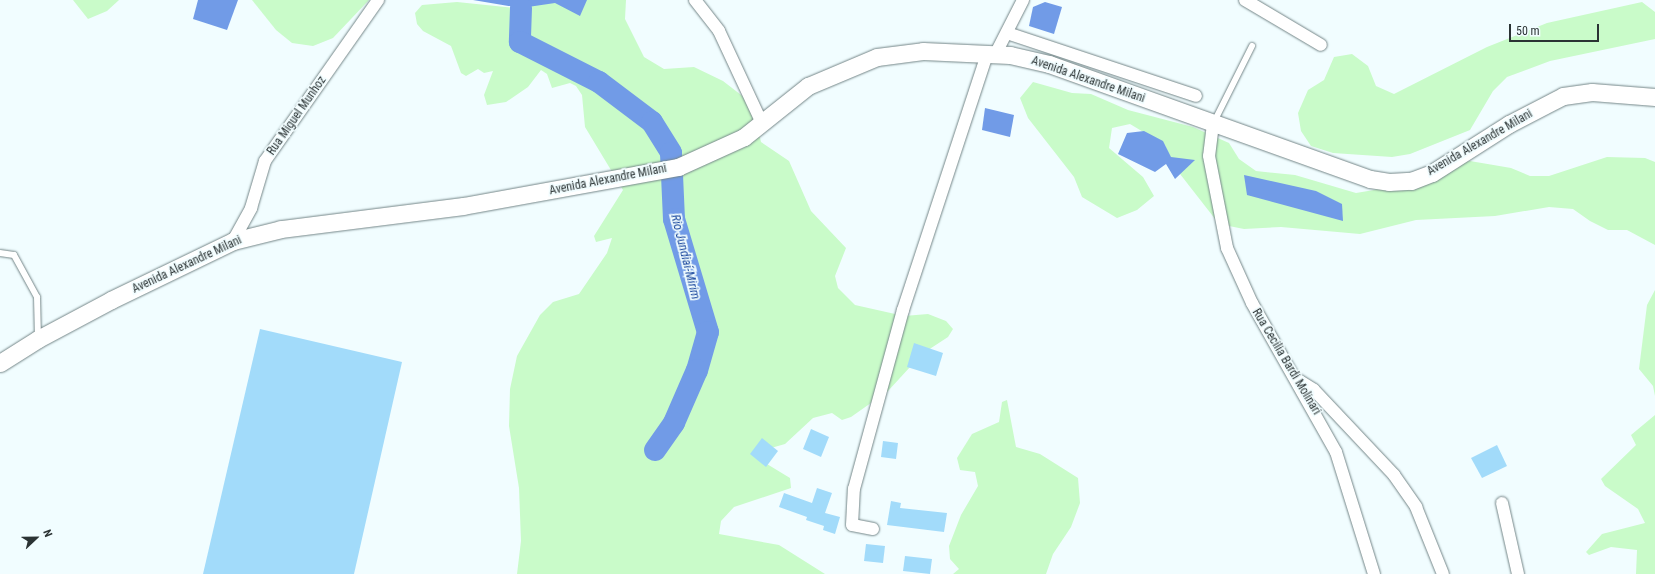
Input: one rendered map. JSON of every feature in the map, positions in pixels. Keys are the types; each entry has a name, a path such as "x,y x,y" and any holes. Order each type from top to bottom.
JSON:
{"street":[{"name":"Rua Miguel Munhoz","path":"233,241 250,208 265,162 378,0"},
{"path":"695,0 719,31 761,120"},
{"path":"873,529 852,525 854,488 903,310 991,55 1006,33 1024,0"},
{"path":"1244,0 1321,45"},
{"path":"1006,33 1196,96"},
{"name":"Avenida Alexandre Milani","path":"0,364 38,339 233,241 282,229 463,206 632,178 678,167 731,144 808,86 877,57 923,51 991,55 1048,64 1370,179 1411,181 1452,162 1509,124 1564,96 1592,92 1655,97"},
{"name":"Rua Cecilia Bardi Molinari","path":"1213,124 1210,156 1227,248 1291,375 1317,413 1336,452 1374,574"},
{"path":"1291,375 1314,390 1394,475 1416,507 1443,574"},
{"path":"1502,503 1518,574"}],"lane":[{"path":"1213,124 1252,46"},
{"path":"0,253 14,256 37,297 38,339"}],"green space":[{"path":"73,0 119,0 107,11 88,19"},
{"path":"252,0 369,0 333,38 313,46 292,43 276,30"},
{"path":"569,0 626,0 625,19 644,57 664,69 694,67 723,81 745,98 754,113 761,142 789,161 811,211 846,248 835,276 838,288 855,305 904,316 928,314 946,321 953,329 948,337 922,354 888,391 851,417 842,420 832,413 813,418 785,444 764,450 762,461 790,478 791,488 734,507 721,521 719,534 779,545 825,574 517,574 521,541 519,488 509,426 510,389 517,356 540,315 553,302 579,294 607,253 612,238 596,242 594,236 623,190 585,127 582,95 576,86 570,83 552,88 547,74 541,70 528,87 506,102 487,105 484,95 493,71 484,73 478,69 466,76 461,73 451,46 423,31 417,24 415,13 422,5 457,2 514,8"},
{"path":"1642,2 1655,12 1655,39 1550,61 1507,77 1493,91 1470,130 1410,154 1392,157 1333,153 1311,146 1301,131 1298,113 1308,90 1324,80 1334,57 1352,54 1368,66 1376,86 1394,94 1487,47 1547,23"},
{"path":"1033,82 1072,93 1091,94 1128,110 1193,127 1229,143 1239,159 1256,171 1295,175 1356,193 1374,190 1434,167 1470,161 1511,168 1530,176 1549,176 1607,157 1645,158 1655,162 1655,245 1627,230 1608,230 1590,221 1573,209 1549,207 1495,216 1416,220 1360,234 1281,227 1244,229 1219,224 1173,165 1165,145 1130,124 1112,128 1109,148 1143,177 1154,196 1137,210 1117,218 1082,197 1074,177 1028,118 1020,98"},
{"path":"1655,290 1655,396 1653,386 1639,369 1647,305"},
{"path":"1007,400 1016,447 1040,454 1078,478 1080,503 1071,527 1053,554 1046,574 953,574 959,569 950,559 949,546 961,515 978,486 975,472 960,470 957,458 972,434 999,422 1002,402"},
{"path":"1655,415 1655,574 1636,574 1637,550 1611,547 1589,555 1586,552 1602,534 1645,523 1638,509 1605,486 1601,479 1636,445 1631,435"}],"water":[{"path":"198,0 238,0 227,30 193,19"},
{"path":"473,0 587,0 580,16 555,3 521,8"},
{"path":"1045,2 1062,7 1054,34 1029,26 1033,7"},
{"path":"985,108 1014,115 1010,137 982,130"},
{"path":"1144,131 1163,141 1171,157 1195,160 1175,179 1166,164 1155,172 1118,154 1127,133"},
{"path":"1244,175 1316,191 1342,204 1343,221 1247,195"}],"building":[{"path":"260,329 402,362 354,574 203,574"},
{"path":"914,343 943,353 936,376 907,367"},
{"path":"811,429 829,437 821,457 803,449"},
{"path":"762,438 778,451 766,467 750,454"},
{"path":"883,441 898,443 896,459 881,457"},
{"path":"1497,445 1507,466 1482,478 1471,458"},
{"path":"817,488 832,493 825,513 840,517 835,534 823,530 824,526 806,520 807,517 779,507 784,493 812,503"},
{"path":"891,501 901,503 900,508 947,513 944,532 887,525"},
{"path":"866,544 885,546 883,563 864,561"},
{"path":"905,556 932,559 930,574 903,571"}],"waterway":[{"name":"Rio Jundiaí-Mirim","path":"521,8 520,42 599,82 652,122 671,153 674,219 708,332 697,370 674,423 655,450"}]}
